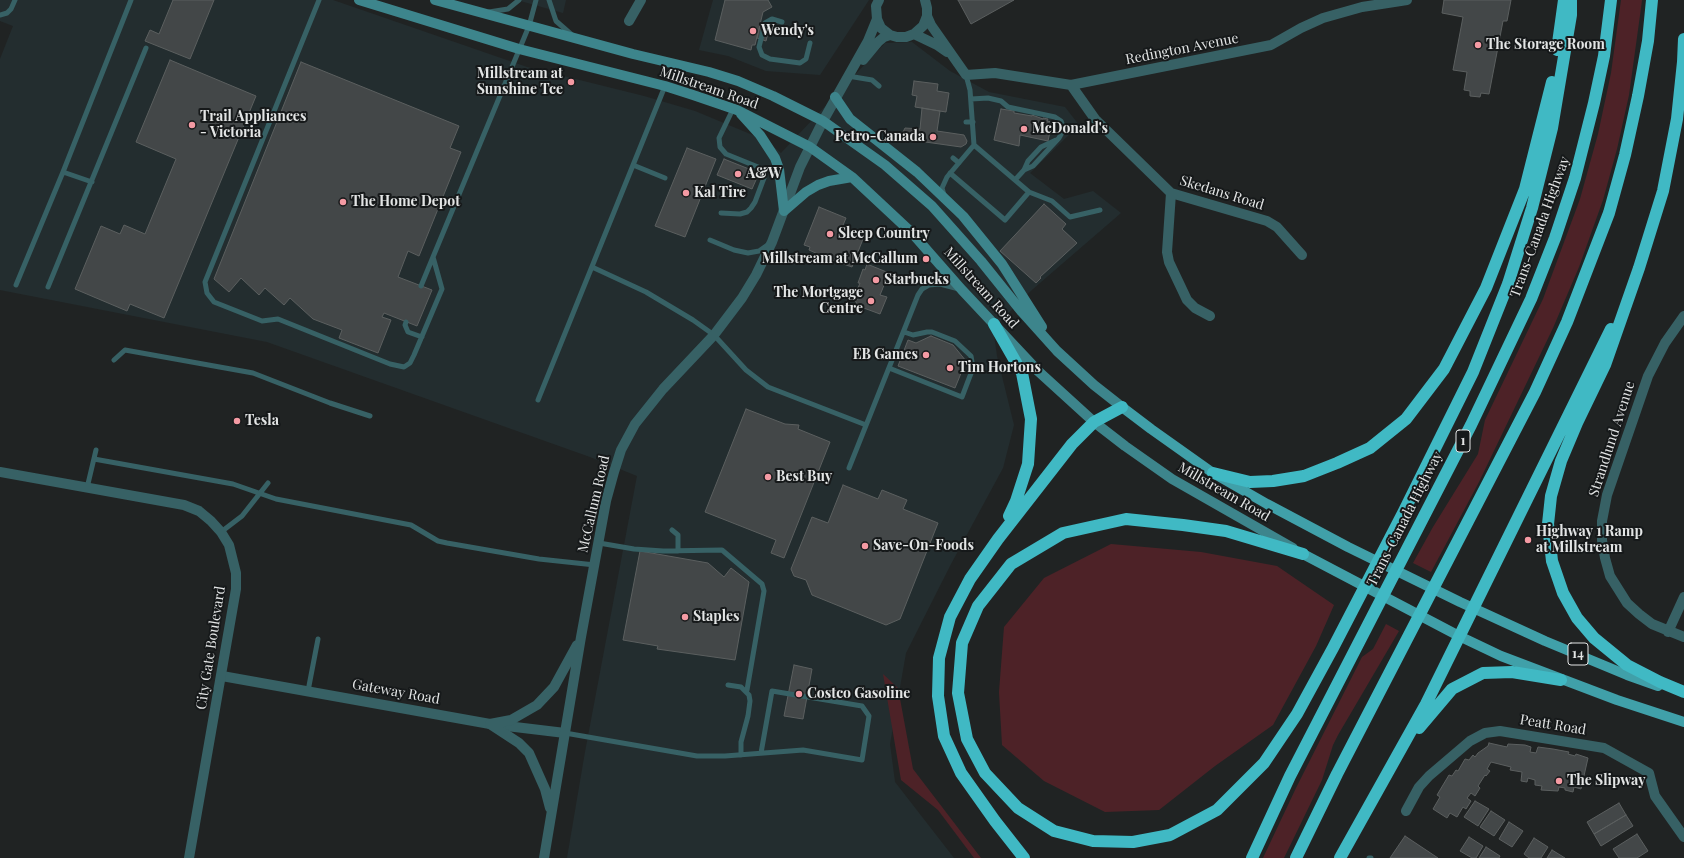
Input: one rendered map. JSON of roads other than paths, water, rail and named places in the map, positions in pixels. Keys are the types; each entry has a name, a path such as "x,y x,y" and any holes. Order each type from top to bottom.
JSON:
{"highway":[{"path":"1213,472 1250,482 1273,481 1304,476 1337,463 1370,448 1406,418 1444,369 1486,288 1525,189 1551,86 1564,0"},
{"path":"1303,554 1226,531 1126,519 1063,533 1011,564 978,606 962,643 958,693 967,739 985,773 1018,808 1054,831 1093,841 1133,842 1170,835 1217,810 1264,764 1297,714 1333,648 1403,513 1473,372 1508,284 1532,208 1552,128 1571,15 1571,0"},
{"name":"Trans-Canada Highway","path":"1252,858 1290,776 1471,425 1531,299 1555,238 1575,178 1604,56 1611,0"},
{"path":"1296,858 1337,774 1531,398 1570,315 1609,213 1625,155 1648,41 1652,0"},
{"path":"1684,39 1677,119 1663,191 1639,268 1605,365 1561,461 1551,496 1548,524 1552,561 1563,593 1577,618 1594,638 1627,665 1660,682 1684,692"},
{"path":"1340,858 1426,704 1593,367 1639,268"},
{"path":"994,324 1022,373 1031,419 1028,464 1016,501 998,538"},
{"path":"1024,858 995,821 961,773 944,736 938,696 939,658 950,617 970,579 998,538 1072,444 1094,422 1122,407"},
{"path":"1399,751 1452,690 1483,673 1512,672 1561,680"}],"main road":[{"name":"Millstream Road","path":"359,0 519,49 665,86 735,110 810,147 852,177 912,233 962,290 1038,371 1094,422 1125,446 1172,479 1303,554 1459,636"},
{"name":"Millstream Road","path":"434,0 671,64 709,72 738,81 773,96 823,121 885,165 932,206 1057,351 1094,385 1151,429 1213,472 1267,504 1357,551 1474,608"},
{"path":"835,97 850,119 917,172 963,216 1002,264 1057,351"},
{"path":"735,110 760,135 775,158 779,169 784,211"},
{"path":"784,211 806,192 818,185 829,181 852,177"},
{"name":"14","path":"1474,608 1544,640 1627,675 1684,695"},
{"name":"14","path":"1459,636 1501,656 1561,680 1684,722"}],"street":[{"path":"629,21 641,0"},
{"name":"McCallum Road","path":"544,858 581,637 614,472 621,450 635,424 663,389 714,335 749,287 772,242 800,167 835,97 868,41 877,19 876,6 879,0"},
{"path":"877,19 881,28 890,35 906,37 914,34 923,26 927,16 925,0"},
{"name":"Redington Avenue","path":"966,75 995,74 1071,85 1272,45 1301,28 1323,18 1362,7 1407,0"},
{"path":"927,16 931,25 966,75"},
{"path":"914,34 937,45 960,65"},
{"name":"McCallum Road","path":"848,76 878,42 884,37 890,35"},
{"name":"Skedans Road","path":"1071,85 1095,119 1171,193 1267,220 1277,227 1302,255"},
{"path":"1171,193 1167,252 1169,262 1187,300 1195,308 1210,316"},
{"name":"Strandlund Avenue","path":"1684,316 1665,343 1648,376 1606,495 1602,521 1604,558 1610,576 1627,603 1652,624 1668,632 1684,637"},
{"name":"City Gate Boulevard","path":"0,472 184,505 199,512 211,521 221,532 228,545 236,573 236,588 222,676 189,858"},
{"path":"1668,632 1684,597"},
{"path":"490,724 511,720 541,702 554,687 581,637"},
{"name":"Gateway Road","path":"222,676 490,724 565,733"},
{"path":"490,724 519,743 529,753 545,789 551,812"},
{"name":"Peatt Road","path":"1406,811 1419,787 1429,776 1470,741 1484,733 1500,731 1604,748 1649,773 1655,796 1684,837"}],"lane":[{"path":"0,15 7,13 11,9 15,0"},
{"path":"16,285 63,172 131,0"},
{"path":"319,0 205,282 207,293 214,302 262,321 278,319 390,364 404,367 410,363 414,355 442,289 433,258"},
{"path":"484,13 508,9 519,0"},
{"path":"421,286 529,26 536,0"},
{"path":"549,0 556,21 576,38"},
{"path":"782,22 772,19 765,23 759,47 762,55 770,59 800,63 806,58 810,43"},
{"path":"48,287 146,48"},
{"path":"944,198 942,188 950,173 974,145 970,90 966,75"},
{"path":"848,76 872,80 879,86"},
{"path":"538,400 665,86"},
{"path":"971,99 988,98 1001,101 1008,107 1058,118 1064,124 1064,128 1059,138 1033,166 1024,170 1015,180"},
{"path":"720,213 740,214 747,212 752,208 764,178 763,169 726,154 720,147 719,138 735,110"},
{"path":"966,122 973,122"},
{"path":"974,145 1029,192 1052,201 1070,217 1100,210"},
{"path":"953,158 959,163"},
{"path":"634,165 665,178"},
{"path":"63,172 92,182"},
{"path":"950,173 1005,220 1029,192"},
{"path":"710,240 734,250 748,253 759,251 772,242"},
{"path":"592,267 646,292 714,335 746,370 768,387 866,425"},
{"path":"849,468 918,295 922,289 929,285 940,284 962,290"},
{"path":"406,322 405,325 408,332 422,338"},
{"path":"889,368 962,397 973,368 971,356 955,341 932,332 913,336 904,332"},
{"path":"114,360 125,350 253,374 330,403 370,416"},
{"path":"87,488 96,450"},
{"path":"94,459 232,484 276,499 411,525 438,541 447,543 539,558 595,565"},
{"path":"221,532 242,516 268,484"},
{"path":"672,530 678,535 678,551"},
{"path":"599,544 634,549 678,551 722,550 762,584 764,591 746,690"},
{"path":"308,691 318,639"},
{"path":"728,685 741,687 746,690 749,695 750,701 748,716 740,742 741,755"},
{"path":"565,733 692,756 741,755 803,750 862,760 869,716 862,706 772,691 761,753"}],"place":[{"name":"Wendy's","path":"753,31"},
{"name":"The Storage Room","path":"1478,45"},
{"name":"Millstream at Sunshine Tce","path":"571,82"},
{"name":"Trail Appliances - Victoria","path":"192,125"},
{"name":"McDonald's","path":"1024,129"},
{"name":"Petro-Canada","path":"933,137"},
{"name":"A&W","path":"738,174"},
{"name":"Kal Tire","path":"686,193"},
{"name":"The Home Depot","path":"343,202"},
{"name":"Sleep Country","path":"830,234"},
{"name":"Millstream at McCallum","path":"926,259"},
{"name":"Starbucks","path":"876,280"},
{"name":"The Mortgage Centre","path":"871,301"},
{"name":"EB Games","path":"926,355"},
{"name":"Tim Hortons","path":"950,368"},
{"name":"Tesla","path":"237,421"},
{"name":"Best Buy","path":"768,477"},
{"name":"Highway 1 Ramp at Millstream","path":"1528,540"},
{"name":"Save-On-Foods","path":"865,546"},
{"name":"Staples","path":"685,617"},
{"name":"Costco Gasoline","path":"799,694"},
{"name":"The Slipway","path":"1559,781"}]}
